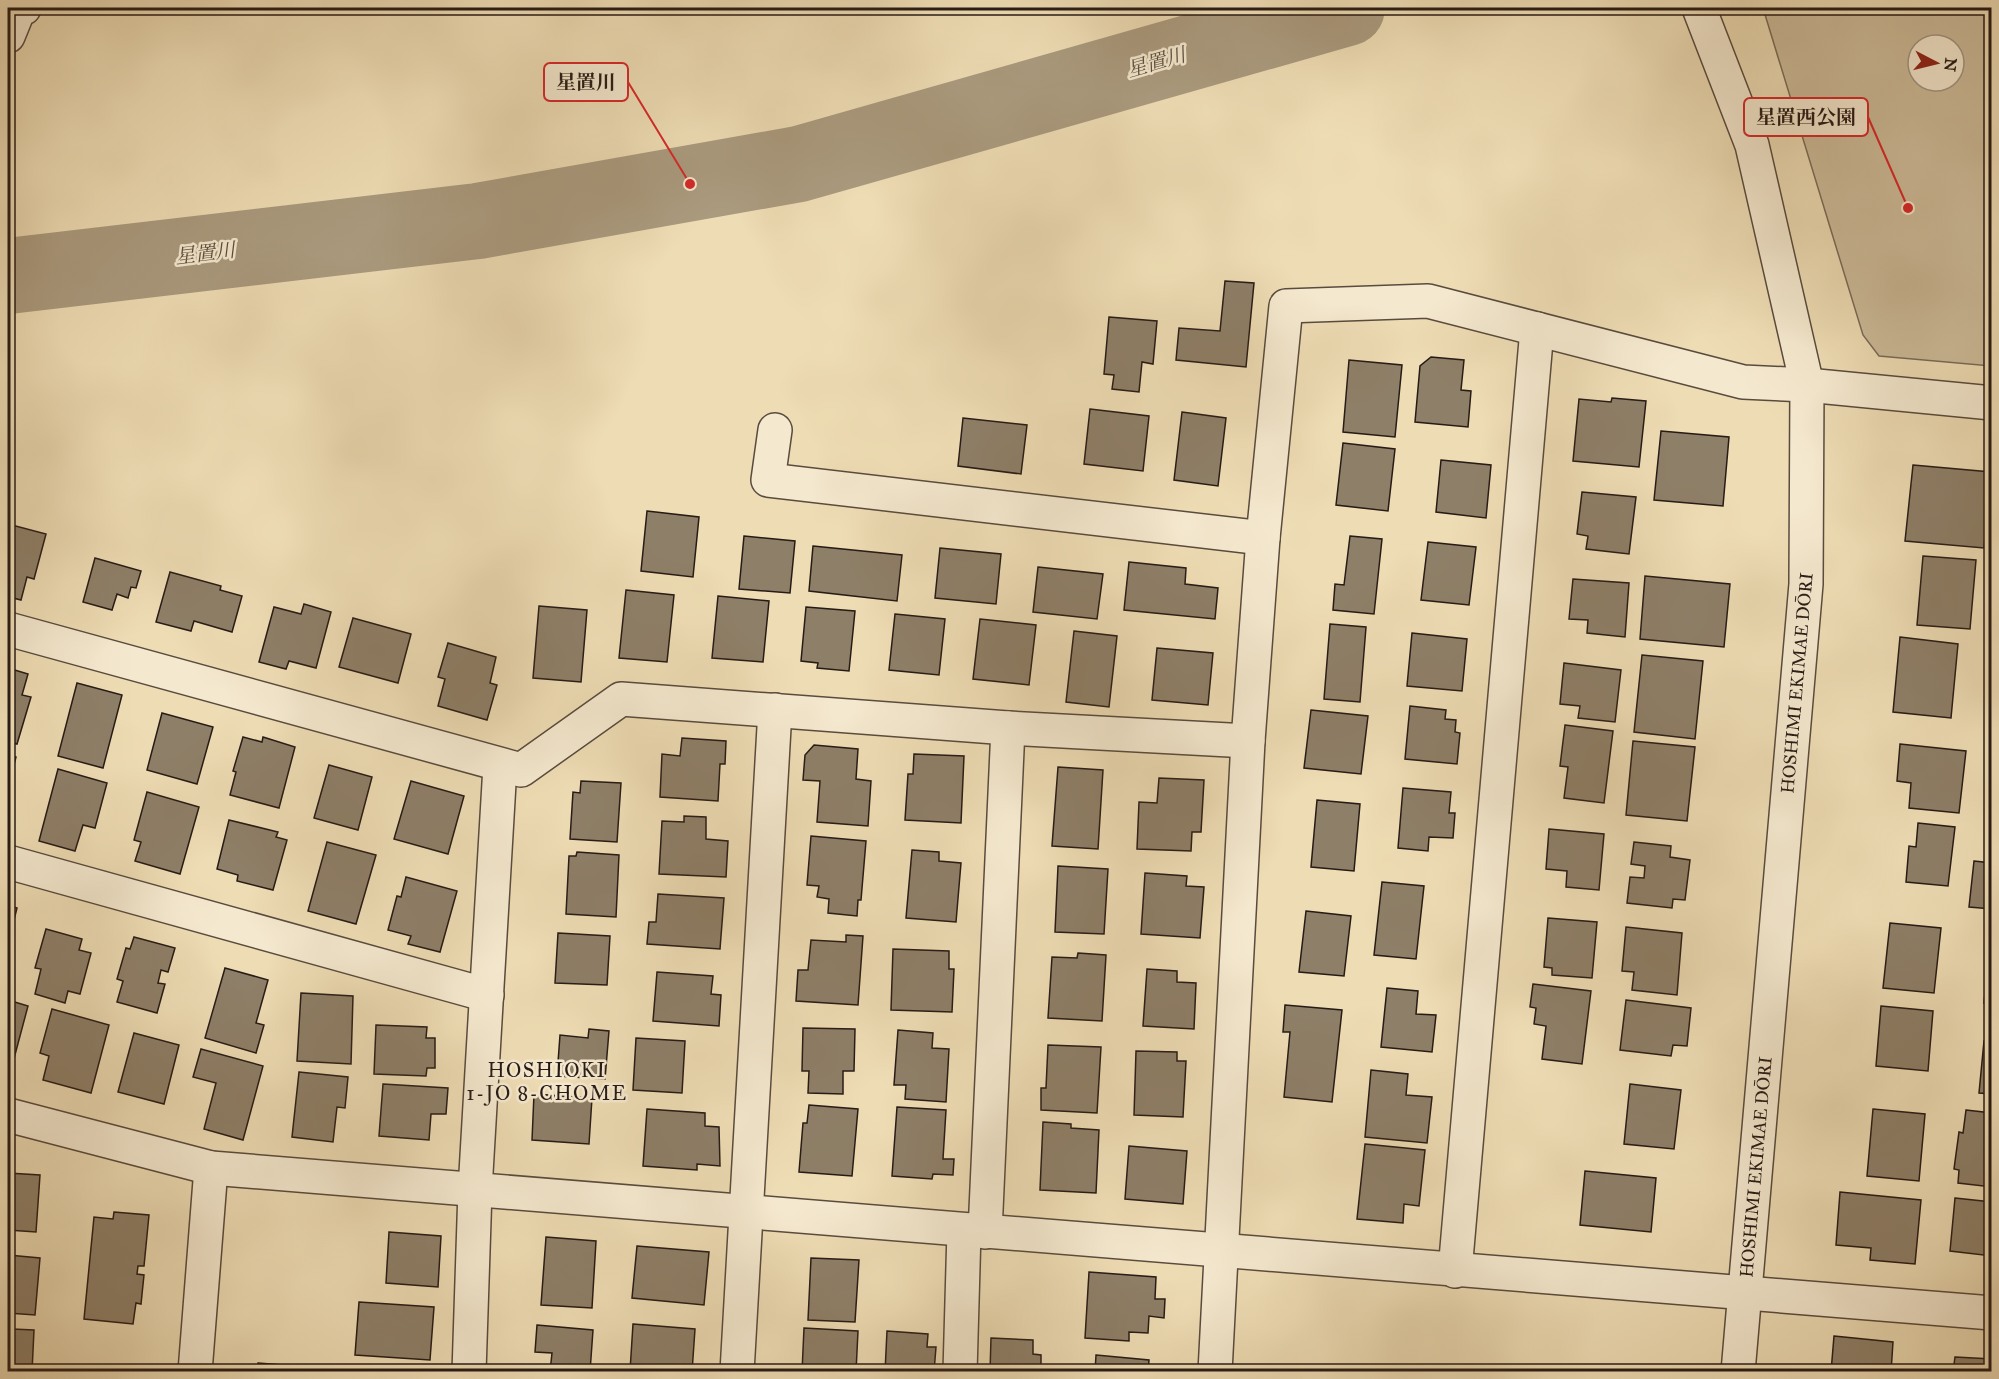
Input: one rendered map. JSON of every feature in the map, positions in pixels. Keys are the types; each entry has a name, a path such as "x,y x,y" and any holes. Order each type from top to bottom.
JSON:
{"street":[{"path":"8,36 19,9 24,8"},
{"name":"HOSHIMI EKIMAE DŌRI","path":"1699,8 1752,145 1806,385 1806,584 1738,1371"},
{"path":"1215,1371 1248,741 1263,538 1286,306 1428,301 1743,382 1806,385 1992,404"},
{"path":"1455,1271 1537,329"},
{"path":"775,430 768,480 1263,538"},
{"path":"8,629 521,770 621,699 1008,728 1248,741"},
{"path":"737,1371 775,710"},
{"path":"960,1371 975,1232 1008,728"},
{"path":"469,1371 475,1190 500,765"},
{"path":"8,862 486,995"},
{"path":"8,1115 211,1168 1745,1295 1992,1313"},
{"path":"195,1371 211,1168"}],"shaded area":[{"path":"1763,8 1991,8 1991,366 1879,356 1863,335"}],"building":[{"path":"1225,281 1254,283 1246,367 1176,360 1179,328 1220,331"},
{"path":"1109,317 1157,321 1153,364 1142,362 1139,392 1112,389 1114,375 1104,374"},
{"path":"1431,357 1464,360 1461,390 1471,391 1468,427 1415,422 1420,366"},
{"path":"1349,360 1402,365 1395,437 1343,432"},
{"path":"1612,398 1646,401 1639,467 1573,461 1579,399 1611,402"},
{"path":"1090,409 1149,416 1143,471 1084,464"},
{"path":"1182,412 1226,418 1218,486 1174,480"},
{"path":"963,418 1027,425 1021,474 958,466"},
{"path":"1661,431 1729,437 1723,506 1654,500"},
{"path":"1343,443 1395,449 1388,511 1336,505"},
{"path":"1441,460 1491,465 1486,518 1436,512"},
{"path":"1913,465 1991,472 1984,548 1905,541"},
{"path":"1582,492 1636,497 1629,554 1586,549 1588,536 1577,534"},
{"path":"647,511 699,517 693,577 641,571"},
{"path":"8,524 46,534 34,579 27,577 21,600 9,597 8,602"},
{"path":"744,536 795,541 790,593 739,589"},
{"path":"1350,536 1382,539 1374,614 1333,610 1335,584 1344,585"},
{"path":"1428,542 1476,547 1469,605 1421,600"},
{"path":"813,546 902,555 897,601 809,591"},
{"path":"940,548 1001,554 996,604 935,598"},
{"path":"1923,556 1976,560 1970,629 1917,625"},
{"path":"95,558 141,571 136,588 131,587 128,598 117,594 112,610 83,602"},
{"path":"1129,562 1186,568 1185,584 1218,588 1215,619 1124,610"},
{"path":"1038,567 1103,574 1097,619 1033,612"},
{"path":"170,572 221,586 220,590 242,596 232,632 194,621 191,631 156,622"},
{"path":"1645,576 1730,584 1724,647 1640,639"},
{"path":"1573,579 1629,583 1625,637 1587,633 1588,620 1569,619"},
{"path":"626,590 674,595 667,662 619,658"},
{"path":"718,596 769,601 763,662 712,658"},
{"path":"304,604 331,612 316,668 289,661 286,669 259,662 274,607 301,614"},
{"path":"539,606 587,610 581,682 533,678"},
{"path":"806,607 855,611 849,671 817,668 818,663 801,661"},
{"path":"895,614 945,619 939,675 889,670"},
{"path":"353,618 411,634 398,683 339,667"},
{"path":"980,619 1036,625 1029,685 973,679"},
{"path":"1330,624 1366,627 1360,702 1324,699"},
{"path":"1074,631 1117,636 1109,707 1066,702"},
{"path":"1412,633 1467,639 1462,691 1407,686"},
{"path":"1900,637 1958,644 1951,718 1893,712"},
{"path":"448,643 496,657 490,683 497,685 487,720 438,706 445,679 438,677"},
{"path":"1157,648 1213,653 1208,705 1152,700"},
{"path":"1642,655 1703,661 1695,739 1634,732"},
{"path":"1564,663 1621,670 1615,722 1578,718 1580,706 1560,704"},
{"path":"8,668 28,674 22,695 31,697 17,744 8,742"},
{"path":"77,683 122,695 103,768 58,756"},
{"path":"1410,706 1446,710 1445,719 1456,720 1455,732 1460,733 1457,764 1405,759"},
{"path":"1311,710 1368,716 1361,774 1304,768"},
{"path":"162,713 213,727 197,784 147,770"},
{"path":"1565,725 1613,731 1604,803 1564,798 1568,767 1560,766"},
{"path":"243,737 262,742 263,737 295,747 279,808 230,795 236,772 233,771"},
{"path":"682,738 726,741 725,764 720,764 718,801 660,797 662,754 680,756"},
{"path":"1633,741 1695,747 1687,821 1626,815"},
{"path":"1900,744 1966,751 1959,813 1909,808 1911,783 1897,781"},
{"path":"814,745 858,749 856,779 871,781 868,826 817,822 820,781 803,780 805,755"},
{"path":"914,754 964,756 961,823 905,820 908,774 913,774"},
{"path":"8,755 16,757 8,788"},
{"path":"329,765 372,777 358,830 314,818"},
{"path":"1058,767 1103,770 1098,849 1052,846"},
{"path":"58,769 107,783 95,828 83,825 75,851 39,841"},
{"path":"1159,778 1204,780 1201,832 1192,832 1191,851 1137,849 1139,802 1157,803"},
{"path":"411,781 464,796 448,854 394,839"},
{"path":"581,781 621,783 617,842 570,839 573,792 580,793"},
{"path":"1403,788 1451,792 1449,813 1455,813 1453,838 1429,837 1428,851 1398,848"},
{"path":"147,792 199,807 180,874 135,861 141,842 134,840"},
{"path":"1317,800 1360,804 1354,871 1311,867"},
{"path":"684,816 706,817 706,839 728,841 726,877 659,874 662,821 684,822"},
{"path":"229,820 278,832 276,837 287,840 273,890 237,881 238,875 217,869"},
{"path":"1918,823 1955,827 1948,886 1906,882 1909,846 1916,847"},
{"path":"1549,829 1604,834 1599,890 1566,887 1567,871 1546,869"},
{"path":"811,836 866,841 861,900 858,900 857,916 828,913 829,899 817,897 819,886 807,885"},
{"path":"327,842 376,855 356,924 308,911"},
{"path":"1634,842 1671,846 1670,857 1690,860 1685,900 1673,899 1672,908 1627,903 1630,877 1644,878 1645,866 1631,864"},
{"path":"912,850 939,852 939,861 961,863 956,922 906,918"},
{"path":"577,852 619,855 616,917 566,914 569,856 576,856"},
{"path":"1974,861 1992,863 1992,909 1969,907"},
{"path":"1058,866 1108,869 1104,934 1055,932"},
{"path":"1145,873 1187,876 1186,886 1204,887 1200,938 1141,934"},
{"path":"406,877 457,891 440,952 408,944 411,936 388,930 397,896 401,897"},
{"path":"1382,882 1424,886 1416,959 1374,955"},
{"path":"658,894 724,898 720,949 647,944 649,922 656,922"},
{"path":"8,905 17,908 8,944"},
{"path":"1306,911 1351,916 1344,976 1299,972"},
{"path":"1548,918 1597,922 1592,978 1552,975 1552,968 1544,967"},
{"path":"1890,923 1941,928 1934,993 1883,988"},
{"path":"1626,927 1682,933 1677,995 1632,990 1634,972 1622,971"},
{"path":"46,929 82,939 79,950 91,953 80,994 68,991 65,1003 35,994 41,969 35,968"},
{"path":"558,933 610,936 607,985 555,983"},
{"path":"846,935 863,936 858,1005 796,1001 798,970 808,970 811,940 846,942"},
{"path":"134,937 175,948 168,972 161,970 158,983 165,984 157,1013 117,1002 123,981 117,979 126,948 130,949"},
{"path":"893,949 949,951 949,969 954,969 952,1012 891,1010"},
{"path":"1989,950 1992,950 1992,1004 1984,1003"},
{"path":"1078,953 1106,955 1102,1021 1048,1018 1052,957 1077,958"},
{"path":"225,968 268,980 256,1023 264,1025 256,1053 205,1038"},
{"path":"1147,969 1177,971 1177,982 1196,983 1194,1029 1143,1026"},
{"path":"657,972 713,976 711,994 721,995 719,1026 653,1021"},
{"path":"1533,984 1591,991 1582,1064 1542,1059 1546,1026 1534,1024 1536,1008 1530,1007"},
{"path":"1387,988 1418,991 1416,1014 1436,1015 1432,1052 1381,1047"},
{"path":"301,993 353,996 351,1064 297,1061"},
{"path":"8,1000 28,1006 12,1066 8,1065"},
{"path":"1626,1000 1691,1008 1687,1046 1673,1045 1671,1056 1620,1050"},
{"path":"1285,1005 1342,1010 1332,1102 1284,1097 1290,1032 1283,1032"},
{"path":"1881,1006 1933,1011 1928,1071 1876,1066"},
{"path":"52,1009 109,1025 91,1093 43,1080 49,1056 40,1053"},
{"path":"376,1025 427,1027 426,1038 435,1038 435,1068 427,1068 426,1076 374,1074"},
{"path":"803,1028 855,1029 854,1071 843,1071 843,1094 808,1093 809,1071 802,1071"},
{"path":"589,1029 609,1031 605,1079 557,1076 560,1035 588,1038"},
{"path":"898,1030 933,1033 932,1048 949,1049 946,1102 905,1099 906,1085 894,1085"},
{"path":"134,1033 179,1045 164,1104 118,1092"},
{"path":"636,1038 685,1041 682,1093 633,1090"},
{"path":"1984,1041 1992,1042 1992,1094 1979,1093"},
{"path":"1048,1045 1101,1047 1097,1113 1041,1110 1041,1088 1046,1088"},
{"path":"201,1049 263,1066 243,1140 204,1129 216,1083 193,1077"},
{"path":"1136,1051 1177,1052 1177,1061 1186,1061 1183,1117 1134,1115"},
{"path":"1371,1070 1408,1074 1406,1095 1432,1097 1427,1143 1365,1137"},
{"path":"299,1072 348,1077 345,1108 337,1107 333,1142 292,1137"},
{"path":"383,1084 448,1088 446,1114 431,1114 429,1140 379,1136"},
{"path":"1630,1084 1681,1090 1674,1149 1624,1144"},
{"path":"534,1094 592,1098 589,1144 532,1140"},
{"path":"809,1105 858,1109 852,1176 799,1172 803,1123 807,1123"},
{"path":"897,1107 946,1110 943,1159 954,1159 953,1175 933,1174 932,1179 892,1176"},
{"path":"647,1109 705,1113 705,1126 719,1127 720,1166 697,1164 697,1170 643,1166"},
{"path":"1873,1109 1925,1114 1919,1181 1867,1176"},
{"path":"1966,1110 1992,1113 1992,1187 1958,1183 1959,1170 1954,1169 1959,1132 1963,1133"},
{"path":"1043,1122 1071,1124 1071,1128 1099,1130 1096,1193 1040,1190"},
{"path":"1365,1144 1425,1150 1419,1206 1404,1204 1403,1223 1357,1219"},
{"path":"1129,1146 1187,1151 1183,1204 1125,1199"},
{"path":"1585,1171 1656,1178 1651,1232 1580,1225"},
{"path":"8,1173 40,1175 36,1232 8,1230"},
{"path":"1840,1192 1921,1200 1915,1264 1870,1260 1871,1248 1836,1245"},
{"path":"1955,1198 1992,1202 1992,1256 1950,1251"},
{"path":"114,1212 149,1215 144,1266 138,1266 137,1274 144,1275 141,1304 136,1303 133,1324 84,1319 94,1217 113,1219"},
{"path":"389,1232 441,1236 438,1287 386,1283"},
{"path":"546,1237 596,1241 592,1308 541,1305"},
{"path":"637,1246 709,1252 704,1305 632,1298"},
{"path":"8,1255 40,1258 35,1315 8,1313"},
{"path":"811,1258 859,1260 855,1322 808,1320"},
{"path":"1089,1272 1156,1277 1155,1299 1165,1299 1164,1318 1149,1316 1148,1333 1129,1332 1129,1341 1085,1338"},
{"path":"359,1302 434,1307 430,1360 355,1355"},
{"path":"633,1324 695,1329 692,1372 630,1371"},
{"path":"537,1325 593,1330 590,1372 550,1372 552,1353 535,1352"},
{"path":"804,1328 858,1331 856,1372 802,1372"},
{"path":"12,1329 34,1330 32,1372 8,1372"},
{"path":"887,1331 928,1334 927,1347 936,1347 934,1372 885,1372"},
{"path":"1834,1336 1893,1342 1891,1372 1831,1372"},
{"path":"991,1338 1033,1340 1033,1354 1041,1355 1041,1372 990,1372"},
{"path":"1096,1355 1149,1360 1148,1372 1095,1372"},
{"path":"1955,1357 1992,1359 1992,1372 1953,1372"},
{"path":"258,1363 321,1368 320,1372 257,1372"},
{"path":"84,1366 144,1372 83,1372"}],"waterway":[{"name":"星置川","path":"8,276 478,221 799,164 1347,8"}],"place":[{"name":"星置川","path":"690,184"},
{"name":"星置西公園","path":"1908,208"}],"district":[{"name":"HOSHIOKI 1-JO 8-CHOME","path":"547,1082"}]}
